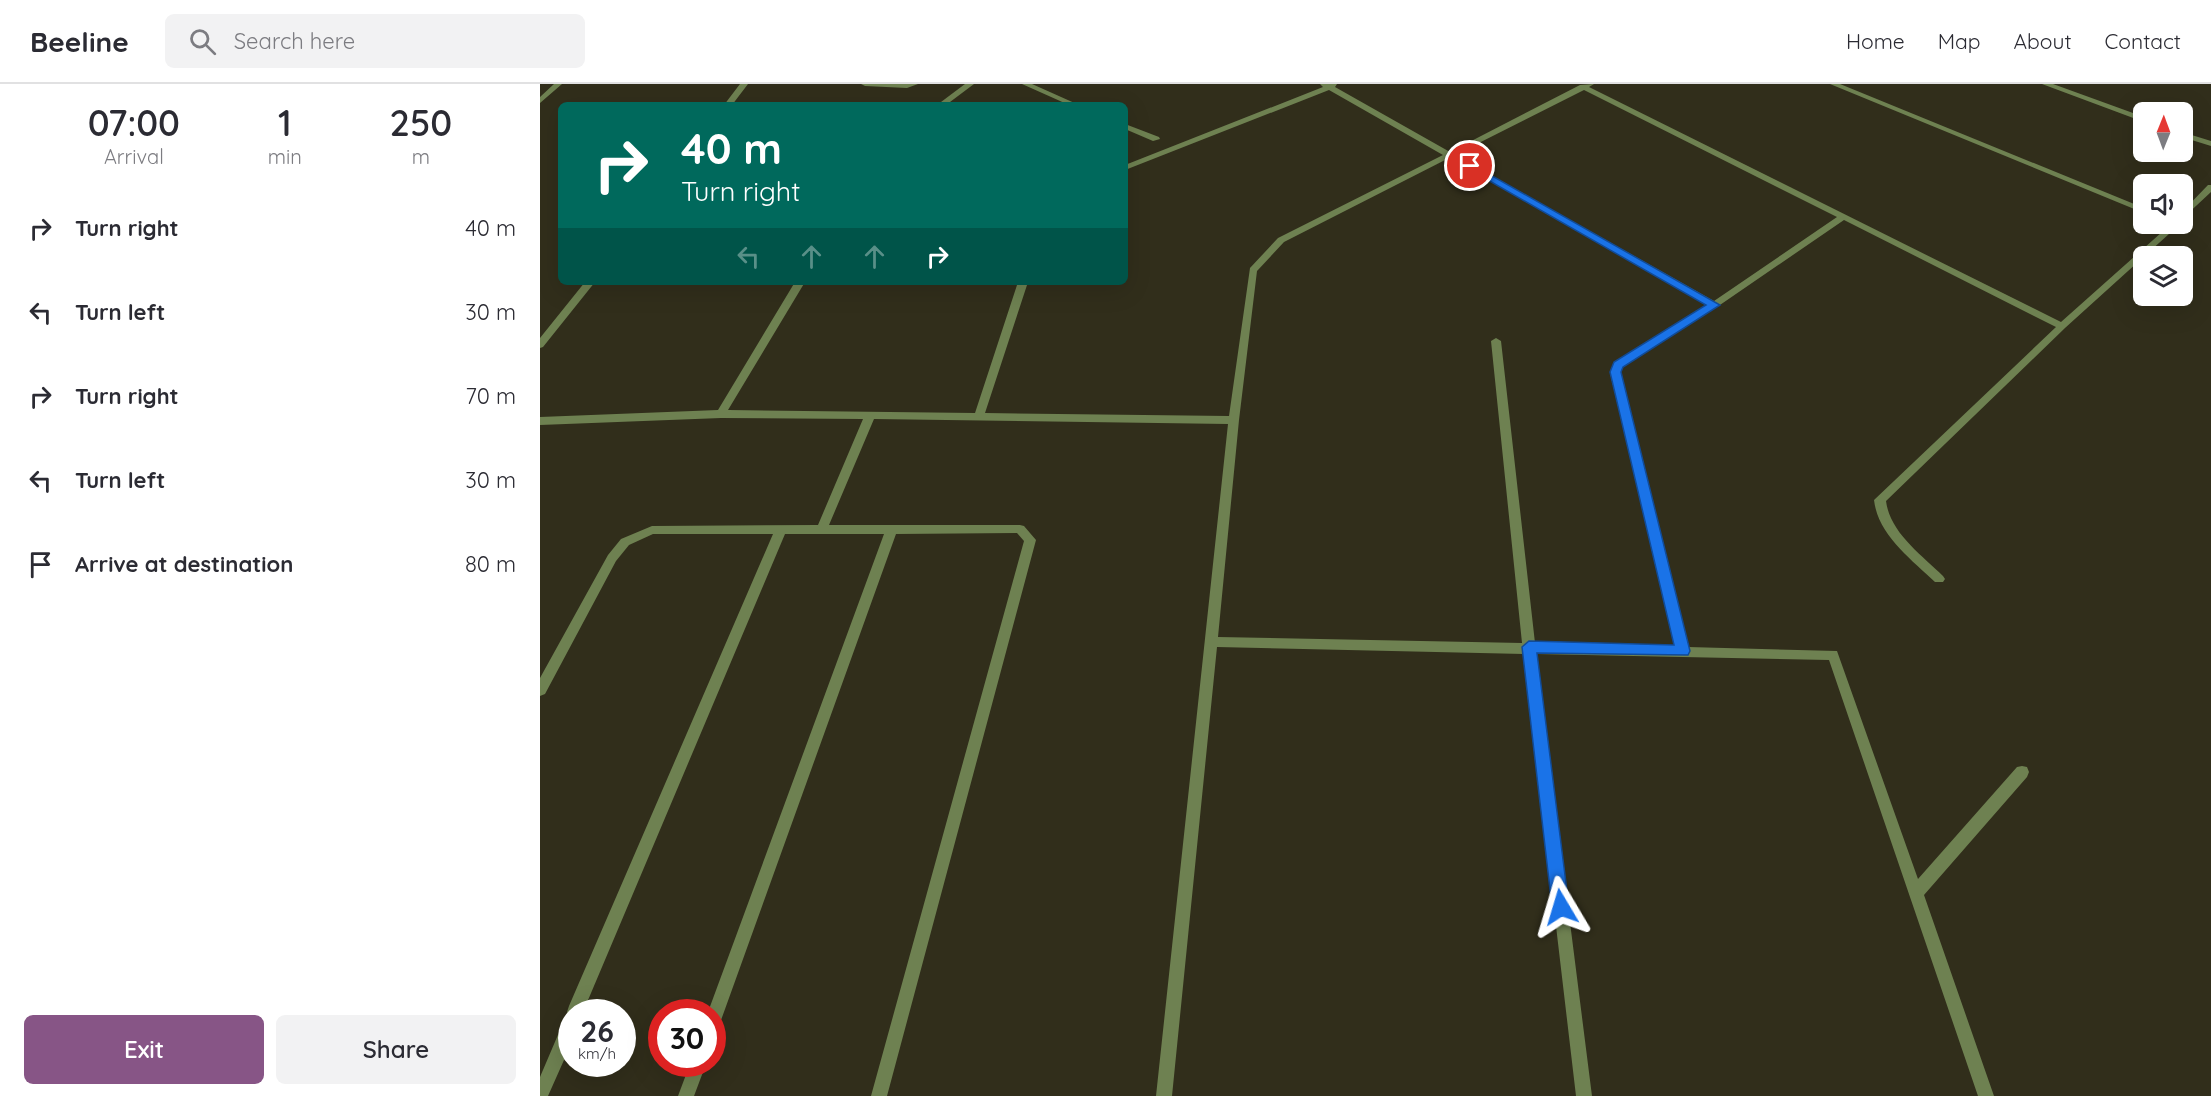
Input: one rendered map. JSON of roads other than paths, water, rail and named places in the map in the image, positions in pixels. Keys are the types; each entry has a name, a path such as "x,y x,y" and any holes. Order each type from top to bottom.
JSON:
{"street":[{"path":"540,101 558,84"},
{"path":"730,102 744,84"},
{"path":"865,84 907,86 914,84"},
{"path":"945,102 970,84"},
{"path":"1026,84 1069,102"},
{"path":"1834,84 2133,206"},
{"path":"2046,84 2133,116"},
{"path":"1128,167 1329,85 1714,305"},
{"path":"1164,1096 1234,420 1253,270 1281,240 1586,86 2062,326"},
{"path":"1128,127 1156,139"},
{"path":"2193,138 2211,144"},
{"path":"2193,206 2211,187"},
{"path":"1683,651 1616,372 1618,364 1714,305 1843,217"},
{"path":"1940,579 1886,524 1879,511 1880,500 2062,326 2164,234"},
{"path":"540,345 588,285"},
{"path":"721,414 798,285"},
{"path":"979,417 1022,285"},
{"path":"1496,341 1529,647 1584,1096"},
{"path":"540,421 721,414 1234,420"},
{"path":"822,529 870,416"},
{"path":"721,999 892,529"},
{"path":"540,690 612,558 625,542 652,530 1020,529 1030,540 879,1096"},
{"path":"581,999 781,530"},
{"path":"1211,642 1833,655 1986,1096"},
{"path":"1916,893 2022,772"},
{"path":"540,1096 558,1054"},
{"path":"686,1096 693,1077"}]}
